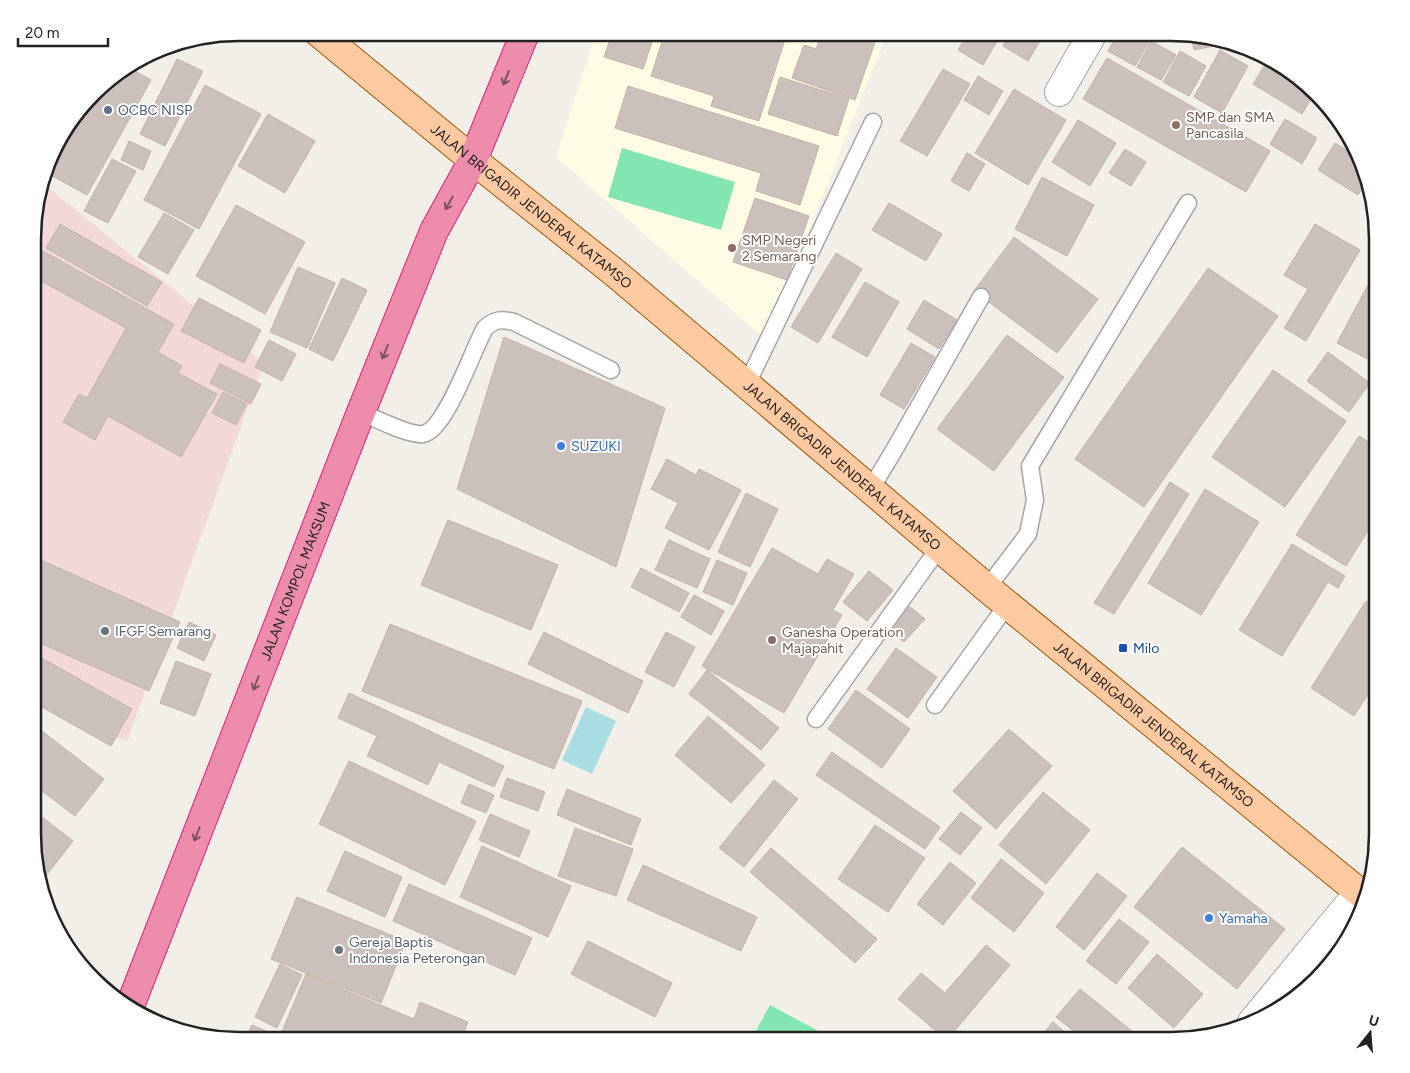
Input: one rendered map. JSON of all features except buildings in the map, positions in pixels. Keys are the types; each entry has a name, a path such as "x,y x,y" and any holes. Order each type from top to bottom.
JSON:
{"highway":[{"name":"JALAN KOMPOL MAKSUM","path":"132,1000 361,412 434,232 473,160 522,41"}],"main road":[{"name":"JALAN BRIGADIR JENDERAL KATAMSO","path":"329,41 473,160 615,273 997,597 1360,892"}],"street":[{"path":"1059,92 1088,41"},
{"path":"1264,1008 1357,900"}],"lane":[{"path":"747,384 873,122"},
{"path":"935,705 997,597 1028,534 1035,500 1030,466 1188,202"},
{"path":"870,490 981,297"},
{"path":"361,412 394,427 422,434 434,428 442,419 485,328 493,321 502,319 514,322 610,370"},
{"path":"816,718 938,548"}],"shaded area":[{"name":"SMP Negeri 2 Semarang","path":"593,41 884,41 766,340 556,157"},
{"path":"48,187 264,363 127,741 41,707 41,239 43,213"}],"green space":[{"path":"622,148 735,182 721,230 608,197"},
{"path":"770,1005 820,1032 755,1032"}],"water":[{"path":"586,707 616,721 592,774 562,760"}],"place":[{"name":"OCBC NISP","path":"108,110"},
{"name":"SMP dan SMA Pancasila","path":"1176,125"},
{"name":"SMP Negeri 2 Semarang","path":"732,248"},
{"name":"SUZUKI","path":"561,446"},
{"name":"IFGF Semarang","path":"105,631"},
{"name":"Ganesha Operation Majapahit","path":"772,640"},
{"name":"Milo","path":"1123,648"},
{"name":"Yamaha","path":"1209,918"},
{"name":"Gereja Baptis Indonesia Peterongan","path":"339,950"}]}
